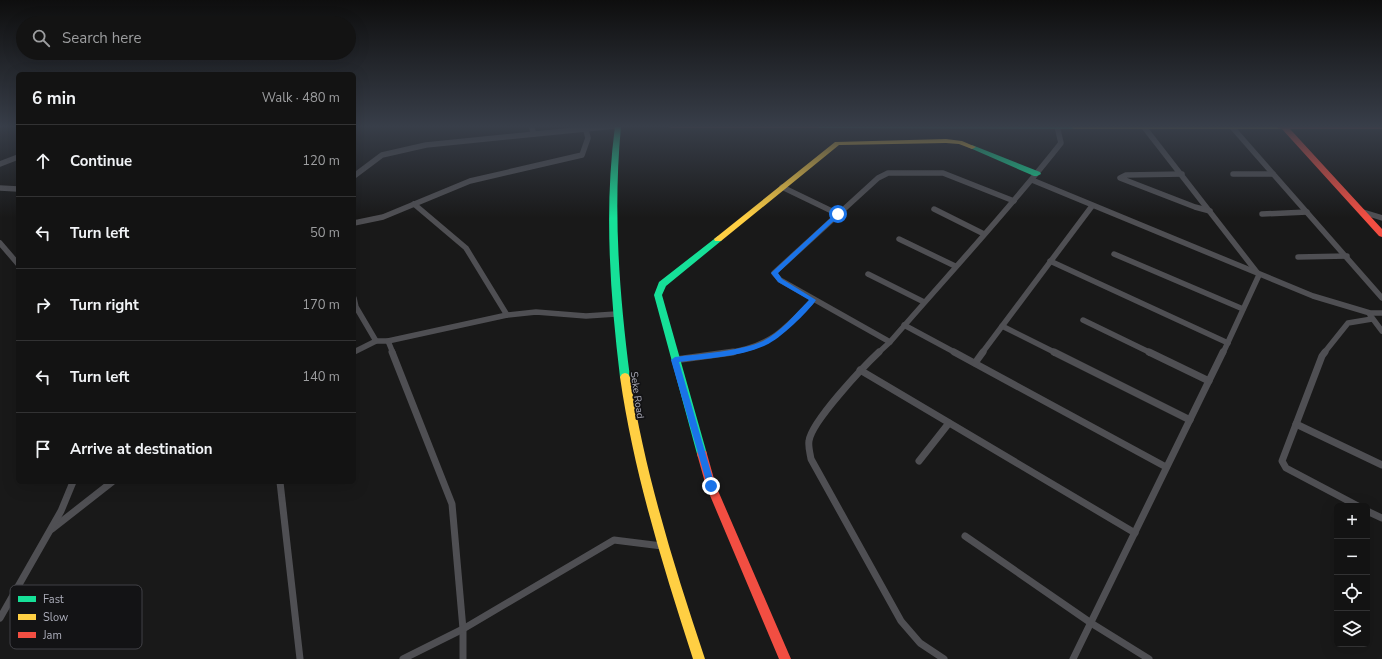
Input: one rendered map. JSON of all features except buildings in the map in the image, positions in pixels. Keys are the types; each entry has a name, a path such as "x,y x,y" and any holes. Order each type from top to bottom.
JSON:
{"main road":[{"name":"Seke Road","path":"613,157 611,250 616,314 634,438 662,546 699,659"},
{"path":"785,659 711,486 658,294 662,284 820,157"},
{"path":"991,157 1034,177"},
{"path":"1312,157 1382,234"}],"street":[{"path":"356,174 380,157"},
{"path":"356,223 383,217 470,181 574,157"},
{"path":"944,659 920,643 901,621 811,459 809,440 817,423 860,370 890,342 955,266 1014,201 1051,157"},
{"path":"1168,157 1259,275"},
{"path":"1258,157 1347,256 1382,298"},
{"path":"0,164 16,158"},
{"path":"890,342 813,300 780,280 774,273 878,178 888,173 943,173 1014,201"},
{"path":"1182,174 1126,175 1120,178 1195,208 1210,211"},
{"path":"1233,174 1273,174"},
{"path":"1034,177 1092,206 1259,275 1371,316 1382,331"},
{"path":"782,187 838,214"},
{"path":"0,188 16,189"},
{"path":"414,204 466,248 507,315"},
{"path":"975,363 1092,206"},
{"path":"934,209 984,234"},
{"path":"1262,214 1307,212"},
{"path":"1363,212 1382,218"},
{"path":"899,239 955,266"},
{"path":"0,243 16,262"},
{"path":"1114,254 1244,309"},
{"path":"1298,257 1347,256"},
{"path":"1050,261 1228,343"},
{"path":"868,274 924,302"},
{"path":"1073,659 1228,343 1259,275"},
{"path":"675,360 740,350 765,343 780,332 813,300"},
{"path":"356,307 376,341"},
{"path":"356,351 376,341 388,341 507,315 536,312 586,316 616,314"},
{"path":"1352,503 1286,468 1282,461 1322,356 1348,323 1382,313"},
{"path":"1083,320 1209,381"},
{"path":"904,325 1166,467"},
{"path":"1002,326 1190,420"},
{"path":"388,341 452,504 463,629 463,659"},
{"path":"860,370 1135,533"},
{"path":"919,461 949,423"},
{"path":"1296,424 1382,465"},
{"path":"18,585 60,510 72,484"},
{"path":"48,531 109,484"},
{"path":"280,484 300,659"},
{"path":"1370,512 1382,518"},
{"path":"965,536 1091,623 1150,659"},
{"path":"403,659 463,629 614,540 662,546"},
{"path":"0,618 10,600"}],"traffic: fast":[{"path":"615,157 612,221 613,252 625,377"},
{"path":"995,157 1037,174"},
{"path":"702,454 658,295 662,284 718,239"}],"traffic: slow":[{"path":"718,239 820,157"},
{"path":"625,377 637,449 655,520 699,659"}],"traffic: jam":[{"path":"1311,157 1382,234"},
{"path":"702,454 711,486 785,659"}],"route":[{"path":"711,486 675,360 740,350 765,343 780,332 813,300 780,280 774,273 838,214"}]}
